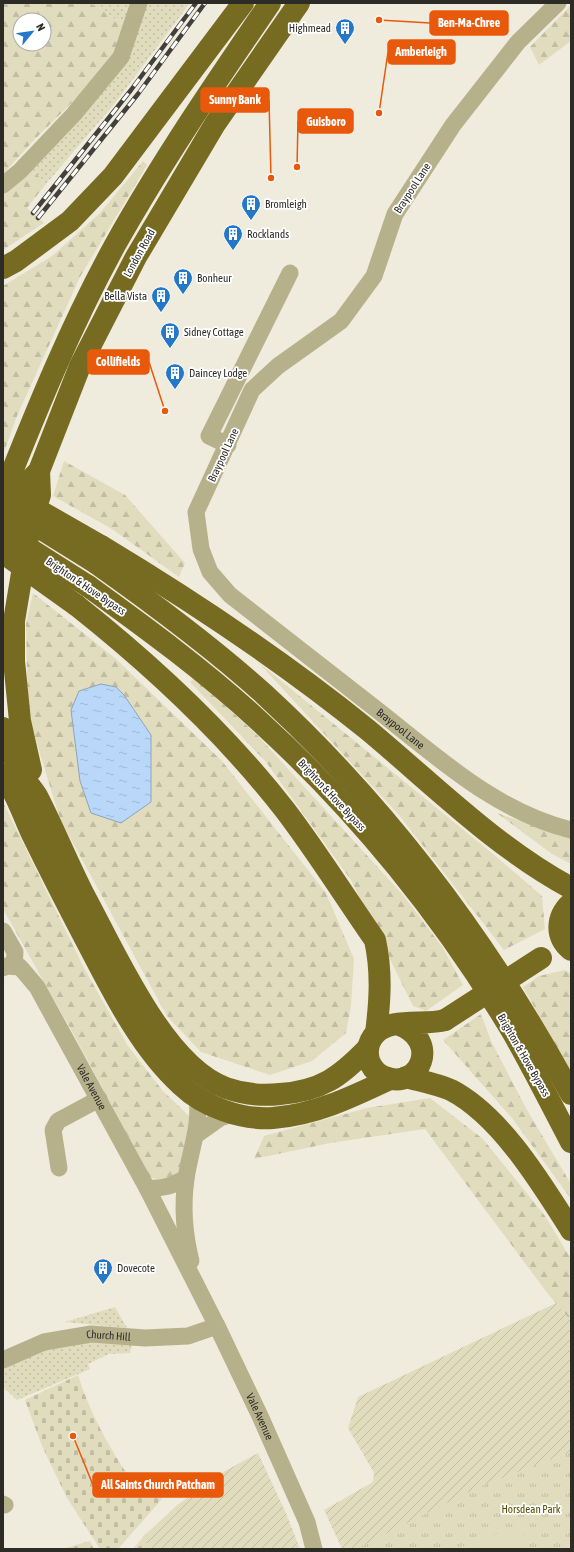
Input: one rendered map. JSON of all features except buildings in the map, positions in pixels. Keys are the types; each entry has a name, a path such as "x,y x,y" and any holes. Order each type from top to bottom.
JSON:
{"highway":[{"path":"3,268 16,262 70,221 113,176 243,3"},
{"path":"270,3 162,164 114,246 70,335 3,494 24,502 98,555 156,579 233,629 368,730 499,842 535,867 571,888"},
{"name":"London Road","path":"3,541 22,488 39,472 80,366 136,257 215,124 299,3"},
{"path":"36,795 20,721 14,661 14,621 30,525 40,495 39,472"},
{"name":"Brighton & Hove Bypass","path":"3,504 98,555 264,694 324,753 375,806 422,864 495,964 538,1033 571,1094"},
{"name":"Brighton & Hove Bypass","path":"3,532 88,586 200,670 258,721 315,776 365,831 421,899 468,964 512,1033 571,1142"},
{"path":"3,553 76,605 130,648 185,699 234,750 285,810 375,940 381,989 372,1041 371,1064 375,1071 398,1078 449,1089 471,1102 514,1147 544,1187 571,1230"},
{"path":"3,728 22,774 36,795 71,870 151,1017 184,1058 209,1079 225,1088 239,1092 272,1095 289,1093 325,1084 342,1074 382,1028 397,1024 434,1023 445,1020 541,958 556,952 567,945 561,916 571,903"},
{"path":"3,774 47,865 110,986 152,1053 181,1086 197,1097 233,1114 249,1117 272,1118 314,1112 414,1072 422,1062 430,1041 445,1020"},
{"path":"305,1089 341,1059 354,1045 362,1031 367,1017 370,999 369,960 366,942 356,914"},
{"path":"397,1024 412,1030 417,1036 422,1050 422,1062"}],"street":[{"path":"3,185 20,171 74,114 121,57 139,3"},
{"name":"Braypool Lane","path":"558,3 518,42 453,125 395,214 374,276 341,321 278,366 252,390 196,512 201,550 210,572 230,595 442,761 494,799 555,826 571,830"},
{"path":"228,445 209,436 290,273"},
{"path":"3,930 15,952 9,967"},
{"name":"Vale Avenue","path":"9,967 20,967 37,987 147,1188 217,1326 307,1522 314,1549"},
{"name":"Vale Avenue","path":"197,1097 196,1135 186,1178 183,1216 188,1248 198,1288"},
{"path":"59,1168 53,1130 58,1120 99,1099"},
{"path":"196,1135 220,1118 233,1114"},
{"path":"147,1188 162,1189 173,1186 186,1178"},
{"name":"Church Hill","path":"3,1360 44,1342 91,1334 145,1338 188,1336 217,1326"}],"green space":[{"path":"3,3 90,3 126,26 115,55 97,78 35,139 3,174"},
{"path":"90,3 131,3 126,26"},
{"path":"145,3 190,3 115,103 46,184 32,169"},
{"path":"571,5 571,41 539,65 530,47"},
{"path":"143,161 147,165 80,277 17,416 3,455 3,286 52,256 100,213"},
{"path":"32,169 46,184 27,208 44,223 3,250 3,193"},
{"path":"64,461 125,495 185,563 179,577 112,529 53,496"},
{"path":"33,593 116,659 222,761 326,893 354,959 351,1005 346,1033 312,1061 270,1075 201,1052 167,1016 60,819 28,714 26,624","holes":["79,691 124,695 151,735 151,802 80,781 71,710"]},
{"path":"258,662 493,854 542,896 545,929 504,950 399,815"},
{"path":"195,677 258,736 403,895 443,948 463,985 426,1011 413,1006 351,880 266,762 190,682"},
{"path":"3,802 84,968 128,1046 162,1090 190,1117 179,1175 162,1181 150,1177 74,1035 3,909"},
{"path":"497,813 571,838 571,864 552,854"},
{"path":"565,970 571,974 571,1072 523,987 539,976"},
{"path":"481,1014 491,1041 527,1110 571,1184 571,1199 512,1118 443,1040"},
{"path":"430,1098 483,1139 545,1216 571,1259 571,1321 548,1294 425,1129 330,1143 254,1159 264,1136 367,1108"},
{"path":"556,1303 571,1321 571,1452 476,1488 356,1549 342,1549 324,1510 373,1482 374,1473 348,1428 358,1397"},
{"path":"115,1307 127,1328 65,1322"},
{"path":"76,1341 132,1344 130,1353 109,1354 88,1364 90,1369 17,1400 3,1387 3,1364 21,1355"},
{"path":"78,1375 88,1403 100,1429 131,1480 140,1482 148,1480 162,1499 118,1549 100,1549 67,1498 42,1446 25,1400"},
{"name":"Horsdean Park","path":"571,1452 571,1549 355,1549 475,1488"},
{"path":"258,1453 286,1513 300,1549 151,1549 143,1537 176,1506 225,1471"},
{"path":"520,1525 529,1549 455,1549"},
{"path":"143,1537 151,1549 133,1549"},
{"path":"90,1541 94,1549 62,1549"}],"water":[{"path":"101,684 116,687 124,695 151,735 151,802 121,823 91,813 80,781 71,710 79,691"}],"railway":[{"path":"33,213 131,90 196,3"},
{"path":"38,218 138,94 205,3"}],"place":[{"name":"Ben-Ma-Chree","path":"379,20"},
{"name":"Highmead","path":"345,45"},
{"name":"Amberleigh","path":"379,113"},
{"name":"Guisboro","path":"297,167"},
{"name":"Sunny Bank","path":"271,178"},
{"name":"Bromleigh","path":"251,221"},
{"name":"Rocklands","path":"233,251"},
{"name":"Bonheur","path":"183,295"},
{"name":"Bella Vista","path":"161,313"},
{"name":"Sidney Cottage","path":"170,349"},
{"name":"Daincey Lodge","path":"175,390"},
{"name":"Collifields","path":"165,411"},
{"name":"Dovecote","path":"103,1285"},
{"name":"All Saints Church Patcham","path":"73,1436"}]}
